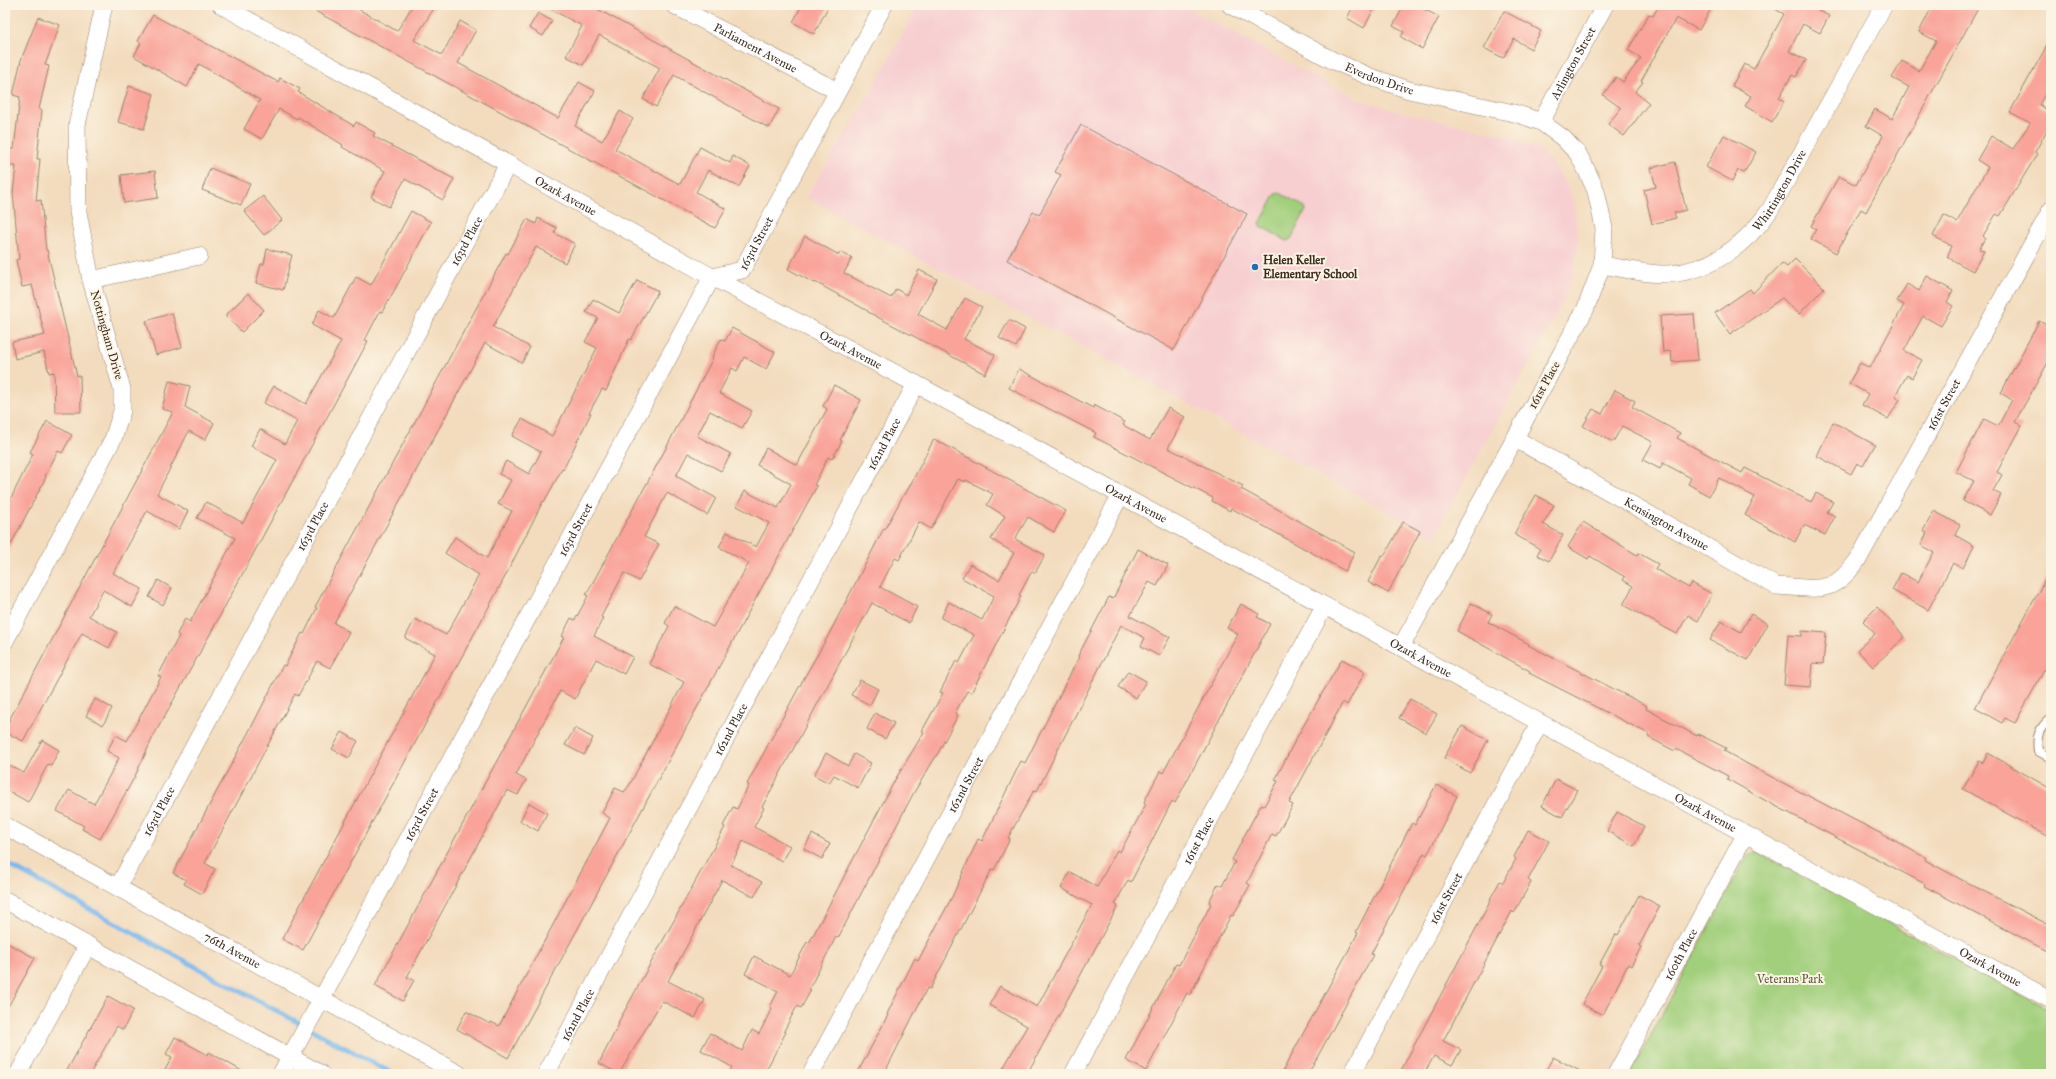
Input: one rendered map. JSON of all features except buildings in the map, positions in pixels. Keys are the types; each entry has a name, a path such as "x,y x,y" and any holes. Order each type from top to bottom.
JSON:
{"street":[{"name":"Nottingham Drive","path":"5,641 113,438 122,411 122,389 92,280 78,212 77,125 104,5"},
{"name":"Ozark Avenue","path":"221,5 712,277 916,384 1324,607 1401,647 1539,724 2051,1000"},
{"name":"163rd Street","path":"282,1074 712,277 742,270 884,5"},
{"name":"Everdon Drive","path":"1230,5 1332,60 1368,76 1409,90 1518,114 1541,122"},
{"name":"Arlington Street","path":"1541,122 1605,5"},
{"name":"Whittington Drive","path":"1602,265 1668,274 1694,269 1719,260 1741,243 1757,228 1770,210 1884,5"},
{"name":"Parliament Avenue","path":"685,7 837,91"},
{"name":"161st Place","path":"1401,647 1514,438 1576,328 1602,265 1604,228 1596,191 1578,154 1563,138 1541,122"},
{"name":"163rd Place","path":"118,887 508,164"},
{"name":"161st Street","path":"1825,588 1840,581 1849,573 1859,558 2051,210"},
{"path":"92,280 199,256"},
{"name":"162nd Place","path":"546,1074 916,384"},
{"name":"Kensington Avenue","path":"1514,438 1776,586 1825,588"},
{"name":"162nd Street","path":"811,1074 1120,496"},
{"name":"161st Place","path":"1073,1074 1324,607"},
{"name":"161st Street","path":"1352,1074 1539,724"},
{"name":"76th Avenue","path":"5,826 118,887 318,1006 459,1074"},
{"name":"160th Place","path":"1616,1074 1745,835"},
{"path":"5,900 321,1074"},
{"path":"18,1074 88,945"}],"lane":[{"path":"2051,718 2045,723 2036,738 2038,751 2047,756 2051,756"}],"shaded area":[{"name":"Helen Keller Elementary School","path":"918,5 1182,5 1320,80 1357,98 1392,110 1512,137 1540,150 1550,160 1567,185 1575,207 1578,242 1573,275 1563,301 1434,537 806,197 864,104"}],"green space":[{"path":"1280,193 1305,207 1306,210 1291,239 1287,241 1262,227 1260,223 1276,194"},
{"name":"Veterans Park","path":"1750,854 1762,854 2051,1011 2051,1074 1630,1074 1744,862"}],"waterway":[{"path":"5,863 393,1074"}],"place":[{"name":"Helen Keller Elementary School","path":"1255,267"}]}
